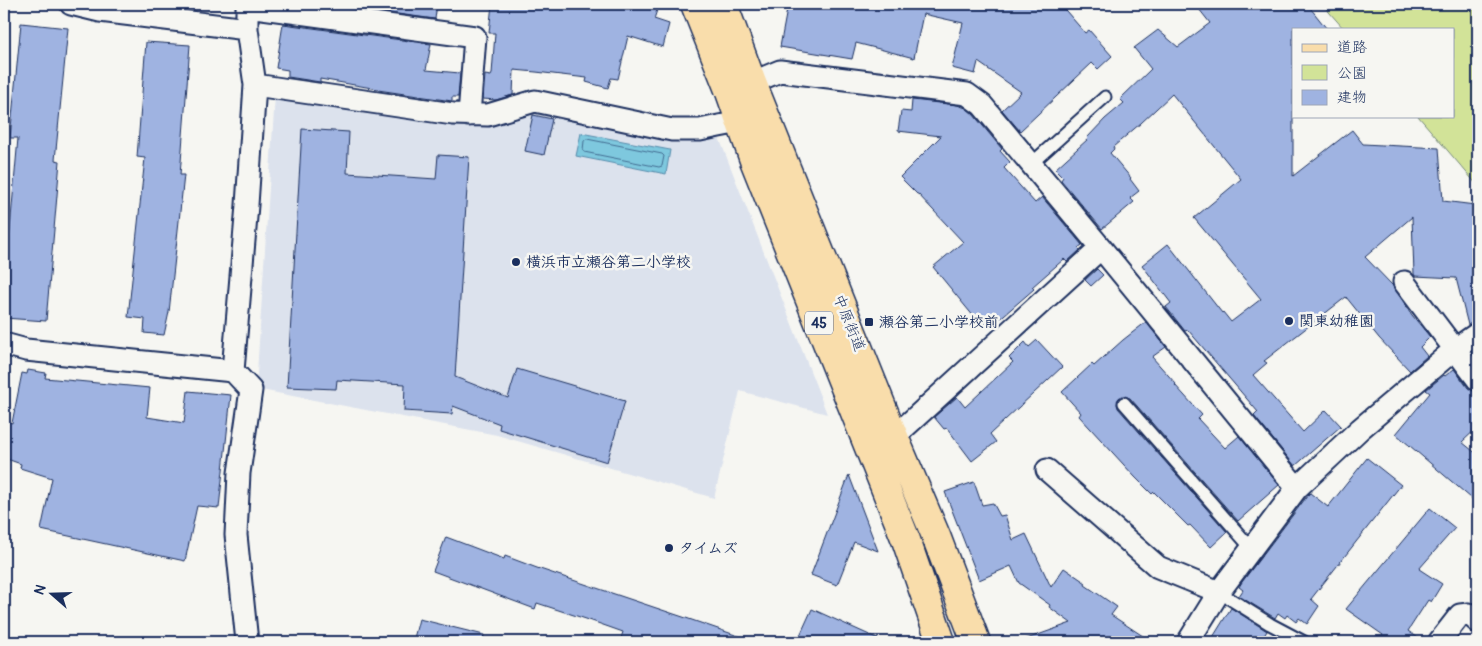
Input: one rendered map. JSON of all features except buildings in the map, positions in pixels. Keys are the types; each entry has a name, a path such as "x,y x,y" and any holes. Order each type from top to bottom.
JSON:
{"main road":[{"name":"中原街道","path":"695,4 741,88 936,536 976,642"},
{"name":"中原街道","path":"723,4 741,88"},
{"name":"中原街道","path":"752,117 758,170 906,540 941,642"}],"street":[{"path":"71,4 100,11 247,29"},
{"path":"232,371 247,205 255,85 247,29 247,5 475,37 469,114"},
{"path":"741,88 780,71 967,94 982,105 1297,488"},
{"path":"255,85 453,114 488,115 535,102 672,130 700,130 752,117"},
{"path":"894,437 1101,248"},
{"path":"1404,282 1478,380"},
{"path":"1188,642 1219,592 1297,488 1360,429 1455,349 1478,333"},
{"path":"4,344 26,350 232,371 251,390 239,473 236,535 246,642"},
{"path":"1047,470 1158,567 1219,592"},
{"path":"1439,642 1460,615 1469,614 1478,622"}],"lane":[{"path":"1031,164 1105,96"},
{"path":"1124,403 1252,549"},
{"path":"1219,592 1270,624 1304,642"}],"shaded area":[{"name":"横浜市立瀬谷第二小学校","path":"275,95 486,126 545,109 718,135 827,414 740,391 714,498 497,435 256,389"}],"green space":[{"path":"1322,4 1478,4 1478,186 1420,118 1454,118 1454,28 1343,28"}],"water":[{"path":"581,133 670,150 666,174 576,156"}],"place":[{"name":"横浜市立瀬谷第二小学校","path":"516,262"},
{"name":"関東幼稚園","path":"1289,321"},
{"name":"瀬谷第二小学校前","path":"869,322"},
{"name":"タイムズ","path":"669,548"}]}
